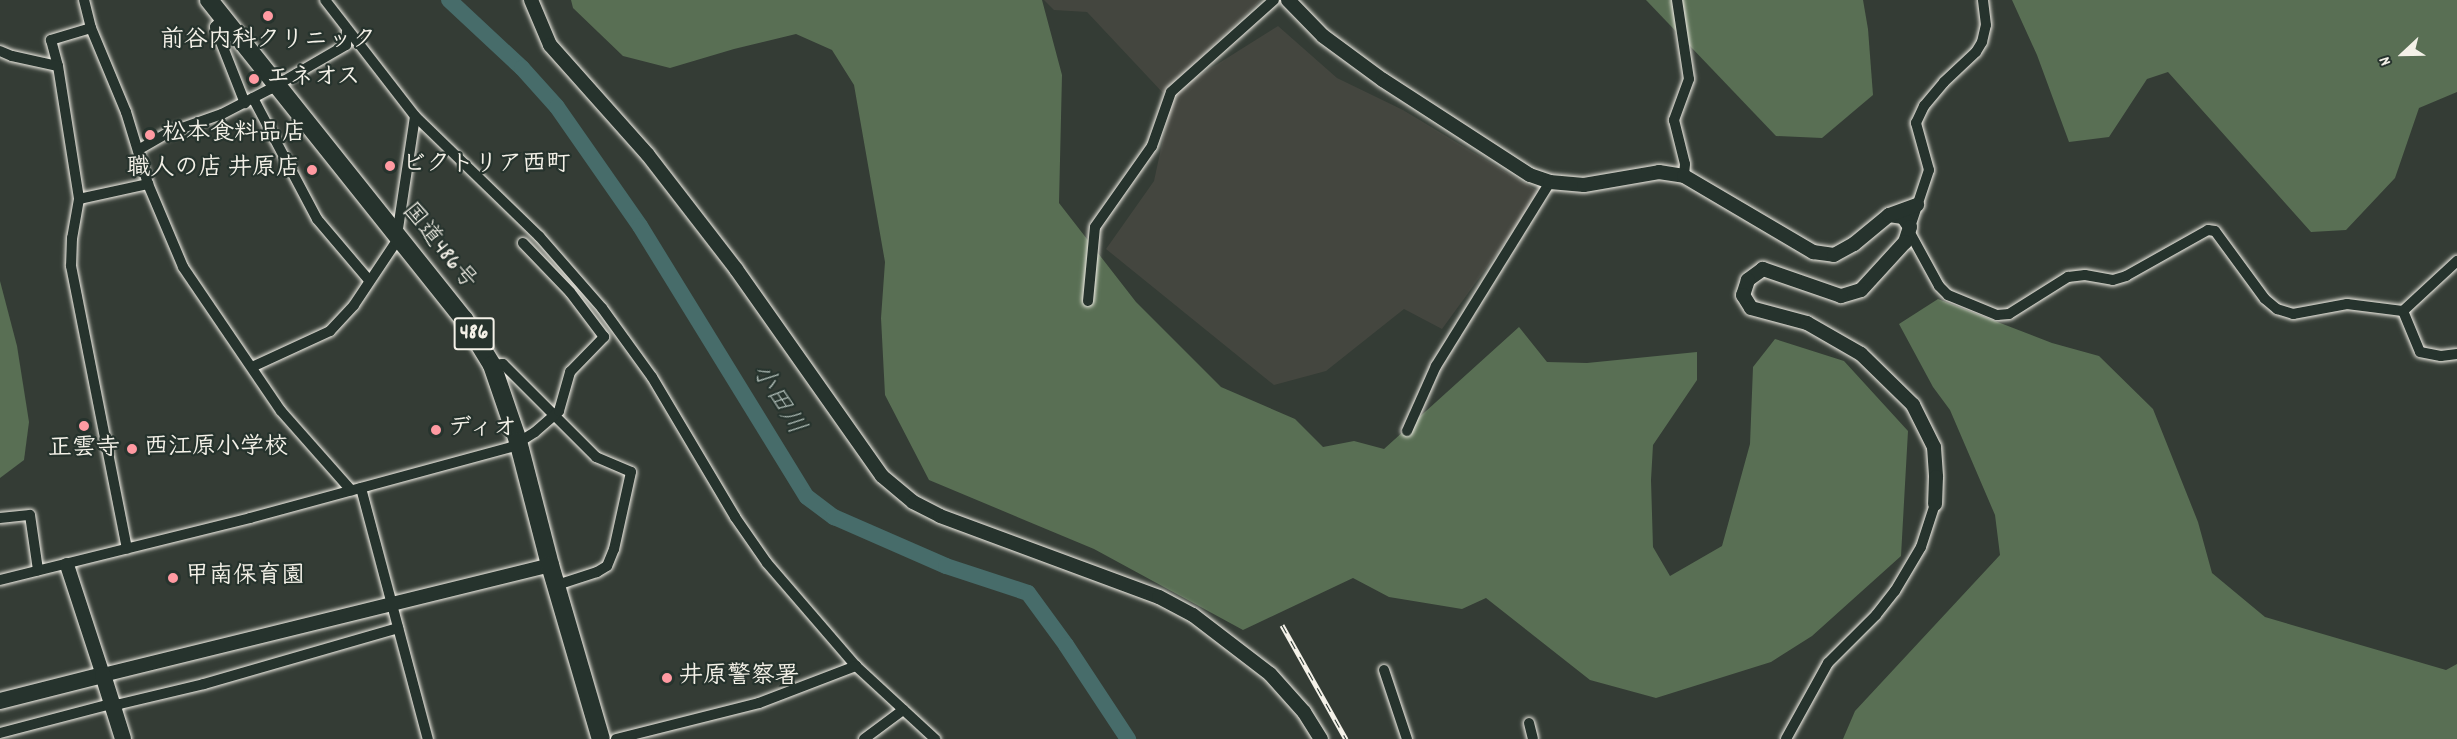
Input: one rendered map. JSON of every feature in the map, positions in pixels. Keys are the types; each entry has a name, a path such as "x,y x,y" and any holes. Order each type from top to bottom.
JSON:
{"highway":[{"name":"国道486号","path":"209,0 464,319 492,365 518,441 550,565 601,739"}],"main road":[{"path":"0,701 103,675 114,704 123,739"}],"street":[{"path":"84,0 91,28 113,76 148,184 183,267 281,411 356,489 392,605 428,739"},
{"path":"325,0 347,31 416,116 538,236 602,308 633,349 750,541 856,666 935,739"},
{"path":"531,0 550,45 655,164 736,269 882,476 913,502 940,516 1159,597 1193,615 1270,674 1304,712 1321,739"},
{"path":"1088,302 1095,227 1152,146 1171,92 1274,0"},
{"path":"1288,0 1323,36 1383,80 1530,175 1550,182 1584,185 1659,172 1684,176 1813,252 1834,255 1854,244 1889,215 1917,205"},
{"path":"1677,0 1689,79 1674,120 1685,164 1684,176"},
{"path":"1786,739 1828,663 1876,615 1895,591 1921,547 1935,504 1934,447 1913,405 1861,354 1807,323 1751,308 1743,295 1748,280 1763,269 1841,296 1861,290 1899,251 1910,230 1929,170 1916,123 1924,106 1944,82 1976,52 1982,42 1986,25 1983,0"},
{"path":"223,18 215,27 249,100 317,219 369,280"},
{"path":"91,28 51,40 58,66 79,200 72,238 71,266 127,549"},
{"path":"138,150 168,133 249,100 277,85 346,45 347,31"},
{"path":"0,51 12,56 58,66"},
{"path":"252,366 330,331 354,305 396,242 416,116"},
{"path":"1407,431 1436,366 1550,182"},
{"path":"79,200 148,184"},
{"path":"1889,215 1903,217 1939,286 1948,295 1998,315 2009,314 2068,278 2085,275 2113,280 2126,276 2208,230 2215,231 2265,299 2277,309 2294,314 2347,304 2403,311 2457,261"},
{"path":"538,236 544,266"},
{"path":"523,243 570,292 606,336 633,349"},
{"path":"602,308 606,336"},
{"path":"2403,311 2420,352 2457,354"},
{"path":"0,580 67,565 511,447 555,416 563,403 570,372 606,336"},
{"path":"492,365 503,363 596,457 631,472 614,549 607,566 597,572 557,585"},
{"path":"0,518 30,515 38,570"},
{"path":"67,565 103,675 550,565"},
{"path":"0,733 286,662 398,628"},
{"path":"616,739 759,703 856,666"},
{"path":"1383,670 1407,739"},
{"path":"864,739 903,710"},
{"path":"1529,723 1533,739"}],"shaded area":[{"path":"1044,0 1261,0 1163,93 1087,12 1054,10"},
{"path":"1278,26 1337,78 1403,110 1541,193 1442,329 1404,309 1326,371 1274,385 1106,249 1154,181 1173,92"}],"green space":[{"path":"571,0 1042,0 1062,75 1059,203 1136,302 1221,387 1295,419 1323,447 1354,441 1384,449 1519,327 1547,362 1587,363 1697,352 1697,380 1653,445 1651,480 1653,547 1670,576 1722,546 1750,444 1753,367 1775,339 1844,361 1908,431 1901,556 1812,636 1771,662 1656,698 1590,680 1486,598 1462,609 1389,597 1353,578 1243,630 1094,549 929,480 885,395 881,318 885,262 854,85 832,50 796,34 670,68 623,56 573,8"},
{"path":"1646,0 1863,0 1868,29 1873,95 1822,138 1776,136"},
{"path":"2012,0 2457,0 2457,92 2419,108 2395,178 2346,230 2311,232 2168,72 2147,79 2109,137 2069,142 2037,55"},
{"path":"0,281 17,346 29,422 24,460 0,478"},
{"path":"1938,299 2052,343 2099,356 2153,409 2198,522 2212,573 2265,617 2446,670 2457,664 2457,739 1843,739 1855,711 2000,555 1995,515 1950,410 1933,387 1899,324"}],"waterway":[{"name":"小田川","path":"449,0 522,68 557,107 640,226 807,497 834,517 946,566 1028,593 1066,645 1128,739"}],"railway":[{"path":"1282,625 1346,739"}],"place":[{"name":"前谷内科クリニック","path":"268,16"},
{"name":"エネオス","path":"254,79"},
{"name":"松本食料品店","path":"150,135"},
{"name":"ビクトリア西町","path":"390,166"},
{"name":"職人の店 井原店","path":"312,170"},
{"name":"正雲寺","path":"84,426"},
{"name":"ディオ","path":"436,430"},
{"name":"西江原小学校","path":"132,449"},
{"name":"甲南保育園","path":"173,578"},
{"name":"井原警察署","path":"667,678"}]}
